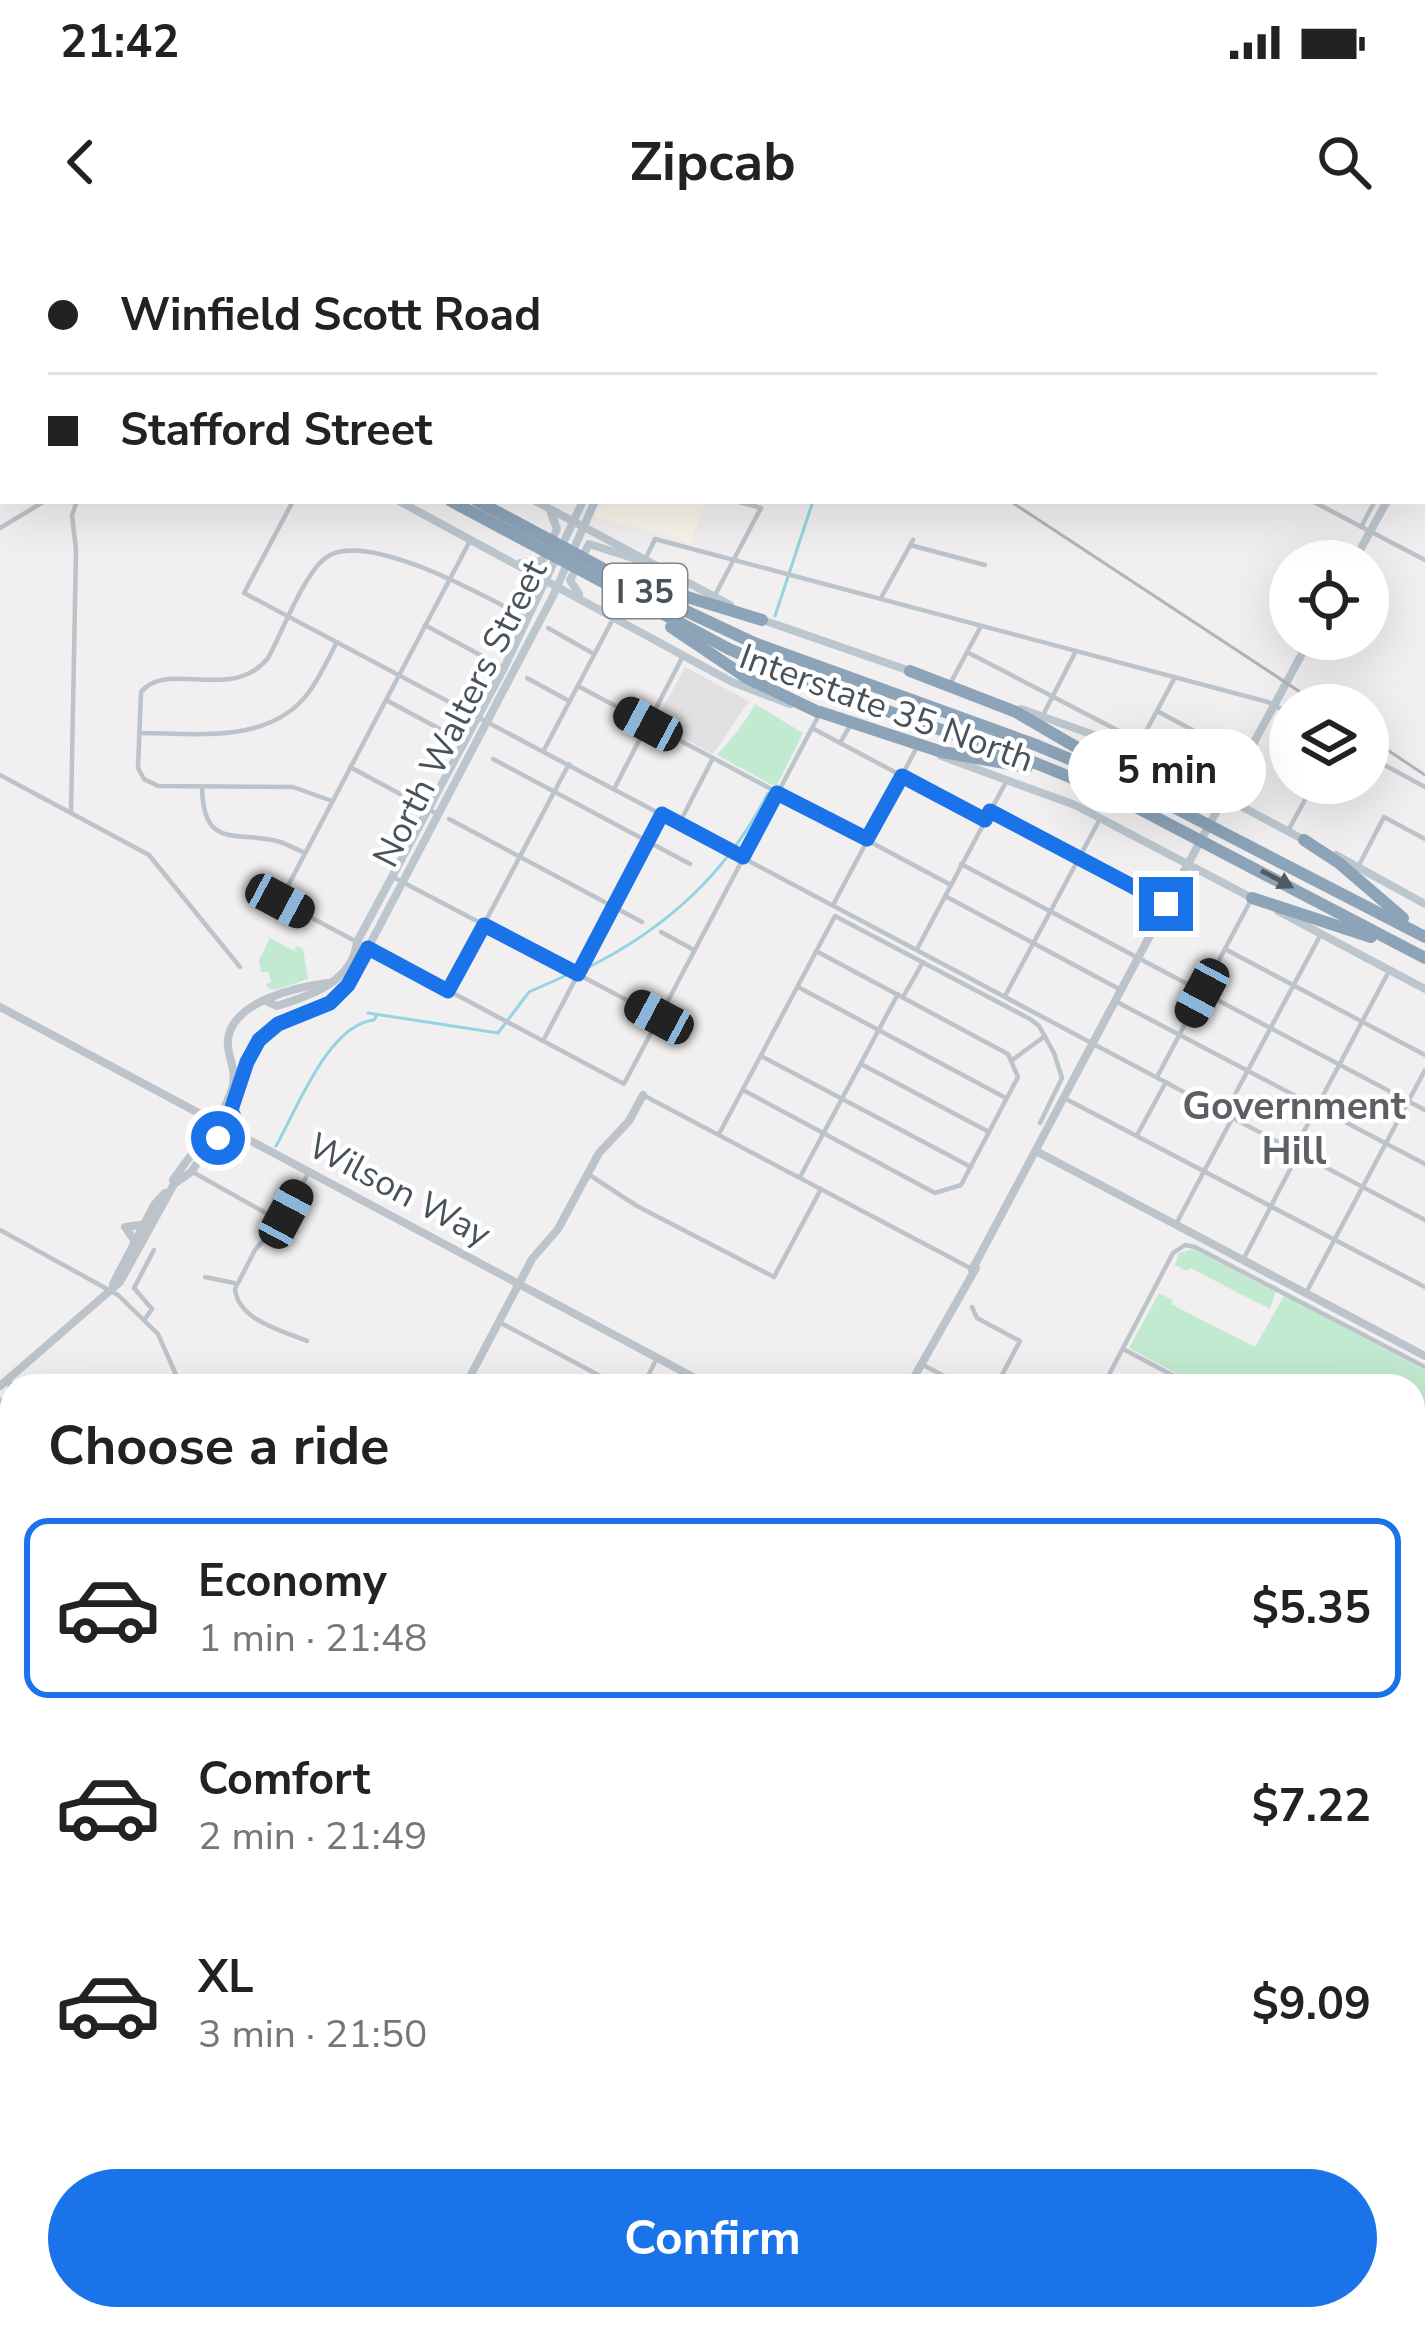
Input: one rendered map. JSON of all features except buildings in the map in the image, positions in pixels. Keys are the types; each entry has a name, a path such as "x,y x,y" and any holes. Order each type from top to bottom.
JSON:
{"highway":[{"name":"I 35","path":"453,504 712,625 1073,760 1425,934"},
{"name":"I 35","path":"482,504 729,649 816,686 1061,772 1174,825 1425,961"},
{"path":"582,564 762,620"},
{"path":"582,564 747,678 819,712 943,752 1030,768 1174,825"},
{"path":"910,671 1016,712 1198,818"},
{"path":"1304,840 1425,934"},
{"path":"1252,898 1370,937 1425,961"}],"main road":[{"name":"Interstate 35 North","path":"405,504 757,693 1101,817 1190,860 1425,989"},
{"name":"Interstate 35 North","path":"542,504 570,524 762,620 1138,746 1223,797 1425,904"},
{"name":"North Walters Street","path":"357,942 504,668 581,504"},
{"name":"North Walters Street","path":"368,948 444,817 594,504"},
{"path":"1366,540 1386,504"},
{"path":"514,562 542,561 557,529 547,507"},
{"path":"591,604 570,580 585,547 592,542 628,559 647,561"},
{"path":"1190,860 1298,660"}],"street":[{"path":"0,528 40,504"},
{"path":"71,813 76,550 72,515 76,504"},
{"path":"291,504 244,593 1425,1220"},
{"path":"714,597 761,508 747,504"},
{"path":"1318,504 1425,560"},
{"path":"1361,526 1373,504"},
{"path":"471,539 280,901 624,1084 694,950 736,854 815,729 819,712"},
{"path":"647,561 655,539 1269,703"},
{"path":"880,598 912,542 985,565"},
{"path":"332,801 301,788 148,782 138,768 140,696 148,684 244,677 264,663 319,564 333,553 349,550 424,567 526,618"},
{"path":"544,751 614,617"},
{"path":"425,625 504,668"},
{"path":"950,684 981,626"},
{"path":"548,628 594,654"},
{"path":"139,733 242,732 272,722 310,691 337,642"},
{"path":"1042,717 1076,651"},
{"path":"967,652 1138,746 1175,677"},
{"path":"614,789 683,656"},
{"path":"527,679 569,701"},
{"path":"578,686 951,885"},
{"path":"386,700 464,742"},
{"path":"1156,711 1244,758"},
{"path":"840,743 851,724"},
{"path":"815,729 985,820"},
{"path":"832,905 916,747"},
{"path":"493,758 690,864"},
{"path":"679,824 713,758"},
{"path":"448,991 569,764"},
{"path":"350,767 642,922"},
{"path":"1389,767 1425,787"},
{"path":"0,775 149,855 240,967"},
{"path":"917,950 1007,780"},
{"path":"202,787 203,812 220,833 236,839 277,841 305,853"},
{"path":"1288,831 1303,804"},
{"path":"990,811 1166,904"},
{"path":"543,1041 662,814"},
{"path":"1005,996 1101,817"},
{"path":"1358,867 1384,817 1425,839"},
{"path":"916,1374 1190,860"},
{"path":"961,864 1425,1110"},
{"path":"392,876 659,1017"},
{"path":"945,896 1121,990"},
{"path":"1157,1077 1252,898"},
{"path":"719,1135 836,916 1030,1018 1045,1036 1062,1078 1040,1123"},
{"path":"661,932 694,950"},
{"path":"1225,1113 1321,934"},
{"path":"243,1137 228,1107 234,1077 227,1044 231,1028 248,1010 268,1001 320,989 344,968 357,942"},
{"path":"13,1374 125,1276 173,1184 228,1107 259,1040 278,1024 330,1003 348,985 368,948"},
{"path":"1226,950 1425,1055"},
{"path":"743,1090 935,1193 961,1185 1018,1077 1006,1052 817,951"},
{"path":"800,1177 878,1030 923,962"},
{"path":"1294,1150 1390,970"},
{"path":"797,987 1007,1098"},
{"path":"1115,1001 1425,1164"},
{"name":"Wilson Way","path":"0,1007 687,1374"},
{"path":"1011,1061 1045,1036"},
{"path":"761,1056 970,1167"},
{"path":"860,1064 989,1132"},
{"path":"1306,1293 1425,1070"},
{"path":"1137,1135 1166,1082"},
{"path":"472,1374 532,1259 558,1229 604,1147 629,1121 643,1095 973,1270"},
{"path":"1064,1098 1425,1287"},
{"path":"185,1106 207,1140"},
{"path":"196,1112 228,1107"},
{"path":"1176,1225 1233,1118"},
{"path":"207,1140 243,1137"},
{"path":"1243,1260 1298,1156 1294,1150"},
{"path":"1034,1155 1425,1356"},
{"path":"134,1244 134,1236 125,1227 139,1226 187,1169"},
{"path":"187,1169 280,1221"},
{"path":"307,1340 244,1310 235,1297 236,1284 255,1250 280,1221 309,1172"},
{"path":"588,1174 637,1206 774,1277 821,1189"},
{"path":"110,1290 154,1204"},
{"path":"0,1230 110,1290 158,1334 176,1374"},
{"path":"148,1233 160,1240"},
{"path":"1109,1374 1173,1253 1182,1246 1195,1246 1425,1366"},
{"path":"145,1319 152,1309 134,1288 154,1250"},
{"path":"205,1276 236,1284"},
{"path":"972,1306 977,1318 1020,1341 1002,1374"},
{"path":"500,1322 597,1374"},
{"path":"1123,1349 1170,1374"},
{"path":"649,1374 657,1358"},
{"path":"921,1364 941,1374"}],"shaded area":[{"path":"601,504 705,504 691,542 595,517"},
{"path":"685,667 749,701 713,754 655,723"}],"green space":[{"path":"755,704 803,733 776,787 717,755"},
{"path":"270,938 294,951 297,946 303,949 308,979 268,988 268,972 261,972 259,960"},
{"path":"1194,1249 1276,1292 1270,1309 1175,1265 1179,1253"},
{"path":"1159,1293 1173,1300 1171,1304 1255,1347 1284,1296 1425,1374 1178,1374 1129,1348"}],"waterway":[{"path":"775,616 812,504"},
{"path":"587,968 643,935 692,895 734,848 768,793"},
{"path":"368,1013 498,1033 529,992 567,975"},
{"path":"276,1146 328,1052 357,1025 377,1015"}],"railway":[{"path":"1015,504 1288,684"},
{"path":"1389,751 1425,775"}],"district":[{"name":"Government Hill","path":"1294,1128"}],"route":[{"path":"218,1138 243,1137 231,1110 252,1049 278,1024 330,1003 348,985 368,948 448,991 484,925 578,974 662,814 743,857 777,793 867,839 902,776 985,820 990,811 1166,904"}]}
